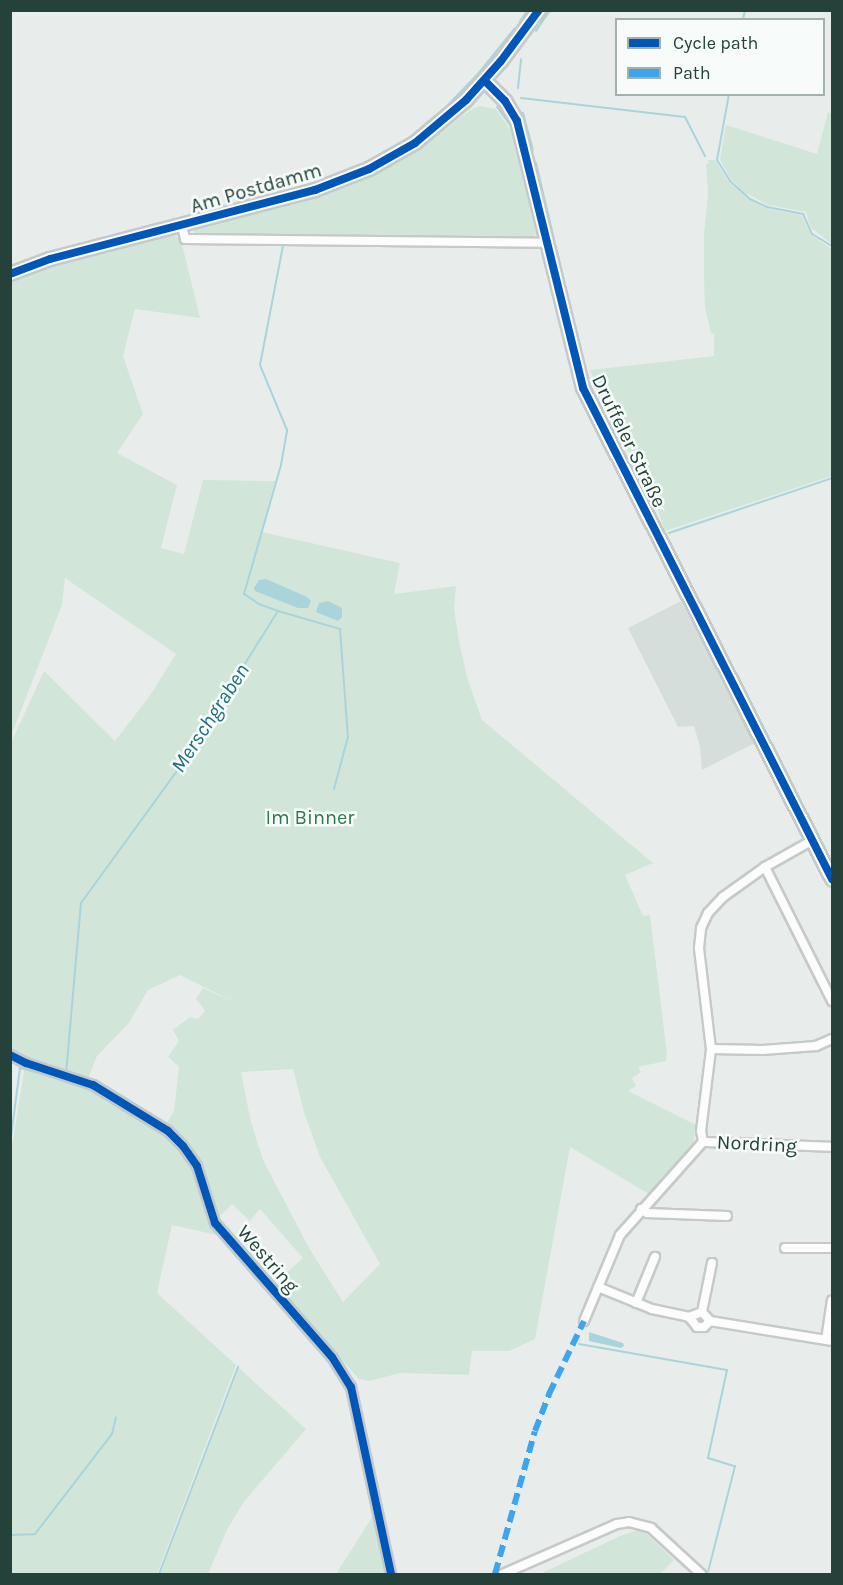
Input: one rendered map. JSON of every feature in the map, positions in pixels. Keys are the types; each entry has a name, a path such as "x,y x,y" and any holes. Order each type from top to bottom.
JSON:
{"street":[{"path":"485,81 539,10"},
{"name":"Am Postdamm","path":"10,274 50,259 315,190 369,169 415,143 485,81"},
{"name":"Druffeler Straße","path":"485,81 505,101 517,120 583,388 832,879"},
{"name":"Am Postdamm","path":"182,226 185,239 547,243"},
{"name":"Nordring","path":"813,840 765,867 712,906 701,928 699,948 711,1049 700,1131 703,1142 832,1147"},
{"path":"765,867 832,1001"},
{"path":"711,1049 763,1050 816,1046 832,1039"},
{"name":"Westring","path":"10,1055 26,1063 93,1084 168,1131 183,1146 197,1166 215,1223 332,1357 351,1387 391,1575"},
{"path":"584,1322 620,1235 703,1142"},
{"path":"641,1209 647,1212 727,1216"},
{"path":"784,1248 832,1248"},
{"path":"636,1304 655,1257"},
{"path":"702,1312 712,1263"},
{"path":"598,1287 636,1304 689,1317 702,1312"},
{"path":"702,1312 710,1322 830,1340 832,1300"},
{"path":"689,1317 697,1327 704,1327 710,1322"},
{"path":"503,1575 617,1524 629,1522 651,1528 701,1575"}],"shaded area":[{"path":"681,601 755,743 702,770 700,747 694,726 678,727 628,628"}],"green space":[{"path":"480,106 496,109 511,131 536,234 530,239 383,238 379,235 378,238 197,236 192,230 347,187 419,149 472,109"},
{"path":"828,112 832,114 832,244 810,227 806,212 768,205 744,192 730,178 720,160 726,125 817,154"},
{"path":"708,160 715,160 728,181 750,200 768,209 801,215 811,235 832,249 832,476 665,531 655,502 607,410 590,370 714,356 714,334 711,333 705,308 704,280 704,233 708,195 706,163 709,164"},
{"name":"Im Binner","path":"174,235 181,240 200,318 135,309 123,356 143,414 117,453 177,485 161,548 184,554 203,480 275,481 262,532 400,563 394,594 456,586 454,609 459,641 467,677 482,720 653,863 625,875 643,916 650,915 667,1054 666,1061 638,1067 641,1072 632,1078 636,1086 628,1091 696,1125 693,1144 649,1194 570,1147 535,1339 509,1351 472,1351 469,1375 400,1373 370,1381 359,1379 274,1284 303,1258 260,1209 250,1221 232,1204 218,1218 199,1167 165,1126 174,1111 179,1067 168,1057 179,1041 173,1030 190,1017 198,1019 205,1011 196,999 203,988 236,1003 180,975 148,990 129,1023 97,1056 85,1086 166,1135 190,1159 225,1240 217,1235 172,1225 157,1293 236,1365 157,1574 11,1574 10,1159 26,1059 10,1049 10,745 44,671 115,741 149,697 176,654 65,578 62,605 11,736 11,280 53,265","holes":["293,1069 304,1112 320,1157 380,1264 343,1302 309,1248 263,1160 250,1118 241,1072"]},
{"path":"239,1368 306,1429 243,1503 227,1530 208,1574 160,1574"},
{"path":"373,1516 387,1574 336,1574"},
{"path":"641,1529 674,1560 660,1574 540,1574 620,1536"}],"water":[{"path":"266,579 307,597 311,601 308,608 298,608 255,591 254,588 259,580"},
{"path":"328,601 342,608 342,617 338,621 316,612 319,603"},
{"path":"589,1332 623,1343 624,1346 621,1348 589,1341"}],"waterway":[{"path":"520,21 528,10"},
{"path":"536,31 550,10"},
{"path":"743,18 745,10"},
{"path":"354,169 409,138 445,108 478,74 515,28"},
{"path":"518,88 521,59"},
{"path":"729,96 717,160 730,181 750,199 767,207 803,214 812,234 832,246"},
{"path":"521,98 685,117 705,156"},
{"path":"497,107 513,129 538,233"},
{"path":"523,113 533,150"},
{"path":"536,163 554,240"},
{"path":"187,217 328,179"},
{"path":"74,246 173,220"},
{"name":"Merschgraben","path":"66,1074 81,903 182,764 278,611 259,604 244,594 281,465 287,430 260,365 283,246"},
{"path":"10,266 61,249"},
{"path":"557,251 576,336"},
{"path":"557,310 576,389 609,457"},
{"path":"585,371 594,396"},
{"path":"610,428 624,455"},
{"path":"628,463 633,472"},
{"path":"617,471 699,632"},
{"path":"669,533 832,478"},
{"path":"640,485 651,509"},
{"path":"278,611 340,629 348,737 334,789"},
{"path":"704,641 709,651"},
{"path":"715,663 736,704"},
{"name":"Merschgraben","path":"10,1144 20,1068 57,1077"},
{"path":"579,1344 727,1370 708,1458 735,1466 708,1572"},
{"path":"159,1574 238,1367"},
{"path":"10,1535 35,1534 112,1434 116,1417"}],"marked path":[{"path":"495,1574 535,1431 549,1394 584,1321"}],"cycle path":[{"path":"10,274 50,259 315,190 369,169 415,143 466,100 501,61 539,10"},
{"path":"485,81 505,101 517,121 583,388 832,879"},
{"path":"10,1055 26,1063 93,1085 168,1131 183,1146 197,1166 215,1223 332,1357 351,1387 391,1574"}]}
